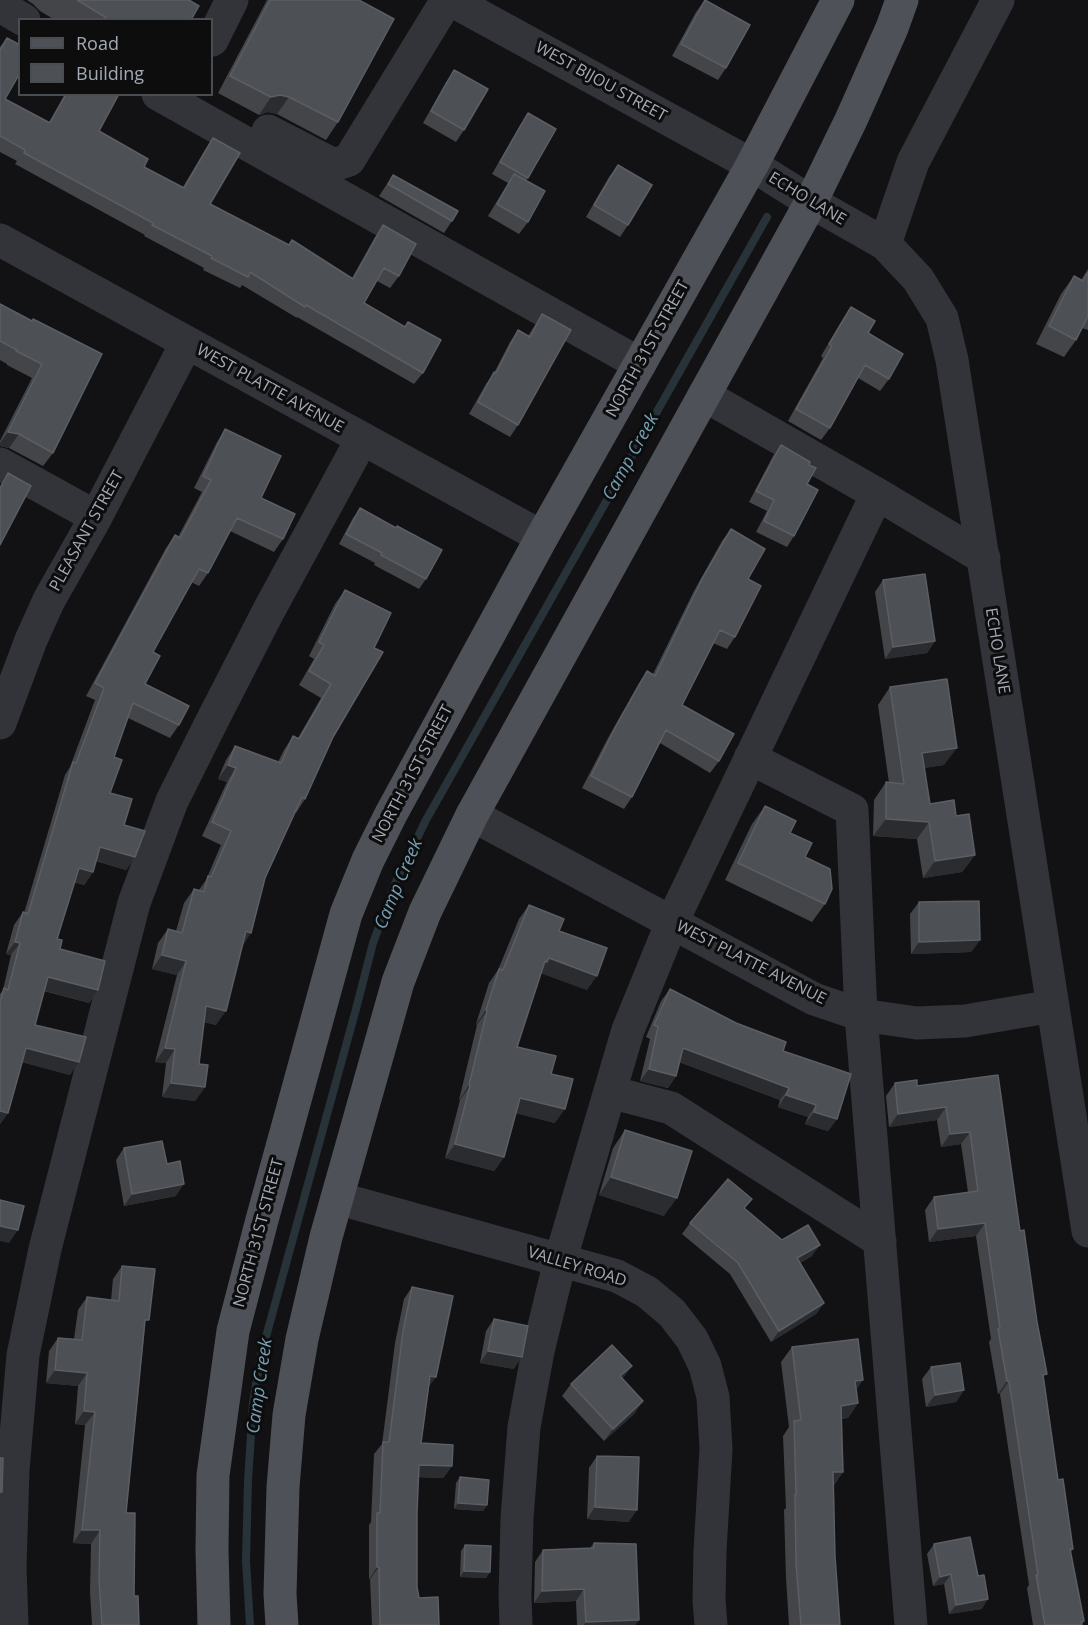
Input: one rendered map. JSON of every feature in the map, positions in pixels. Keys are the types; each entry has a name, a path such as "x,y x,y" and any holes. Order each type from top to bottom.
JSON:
{"main road":[{"name":"NORTH 31ST STREET","path":"214,1625 213,1475 233,1331 346,914 368,860 391,814 542,537 752,165 838,0"},
{"path":"282,1625 280,1594 283,1487 289,1415 302,1339 337,1198 398,982 425,912 472,815 811,202 851,120 902,0"}],"street":[{"path":"213,38 232,0"},
{"path":"203,96 334,165 349,160 449,0"},
{"name":"WEST BIJOU STREET","path":"449,0 752,165"},
{"path":"885,244 913,162 998,0"},
{"path":"0,6 21,18"},
{"path":"162,96 640,364"},
{"name":"ECHO LANE","path":"752,165 885,244 918,279 942,318 952,360 984,558 987,593 1088,1231"},
{"name":"WEST PLATTE AVENUE","path":"0,240 186,344 542,537"},
{"name":"PLEASANT STREET","path":"3,703 49,600 96,518 186,344"},
{"path":"705,395 984,558"},
{"path":"12,1625 10,1567 13,1470 23,1355 45,1249 134,903 172,801 196,752 269,610 362,439"},
{"path":"0,464 96,518"},
{"path":"516,1625 517,1518 524,1426 538,1351 560,1261 628,1030 672,922 877,494"},
{"path":"750,758 852,810 861,1015 911,1625"},
{"name":"WEST PLATTE AVENUE","path":"472,815 814,999 861,1015 917,1023 964,1021 1053,1006"},
{"path":"610,1092 671,1108 880,1241"},
{"name":"VALLEY ROAD","path":"337,1198 617,1276 647,1292 672,1313 692,1339 705,1366 713,1398 716,1449 710,1561 711,1625"}],"building":[{"path":"77,0 189,0 199,6 192,18 107,18"},
{"path":"270,0 359,0 394,19 338,122 289,97 280,95 271,97 230,76"},
{"path":"705,0 750,25 726,68 681,44"},
{"path":"7,38 18,44 18,76 5,99 50,123 65,96 118,96 99,131 148,159 144,167 184,188 213,138 240,153 210,204 289,245 292,240 353,279 383,225 416,244 399,276 384,268 364,303 405,327 408,322 441,340 423,373 306,305 305,307 250,272 248,277 211,258 212,256 24,153 25,150 0,136 0,50"},
{"path":"454,70 488,89 464,130 431,111"},
{"path":"528,113 556,129 528,178 500,162"},
{"path":"618,165 652,185 628,225 594,205"},
{"path":"514,174 545,191 528,222 497,204"},
{"path":"393,175 458,211 452,221 388,184"},
{"path":"1088,272 1088,316 1076,340 1049,326 1074,276 1083,281"},
{"path":"0,304 102,354 53,453 19,434 8,432 42,364 0,341"},
{"path":"851,307 875,321 868,333 903,354 889,379 865,365 830,428 796,409 832,346 829,344"},
{"path":"542,314 571,330 518,425 478,402 518,330 530,337"},
{"path":"225,429 281,456 261,498 295,514 283,539 237,518 208,573 199,569 153,652 160,656 145,684 189,706 179,725 133,703 114,757 122,760 110,793 132,799 124,825 145,831 135,857 100,847 93,872 79,868 57,939 62,940 60,949 105,961 98,990 48,977 35,1025 86,1037 79,1062 26,1048 8,1113 0,1111 0,1002 4,988 8,990 20,943 15,942 23,912 28,914 73,762 76,763 104,688 95,683 175,535 180,538 211,480 203,476"},
{"path":"781,445 816,468 807,484 818,490 794,536 764,521 774,500 756,491"},
{"path":"8,473 31,486 0,545 0,488"},
{"path":"360,508 442,550 426,579 346,534"},
{"path":"731,529 765,549 748,579 761,586 735,637 720,630 682,705 734,734 719,761 666,730 632,797 591,776 647,671 655,676 702,579"},
{"path":"925,574 935,641 893,647 883,580"},
{"path":"345,590 391,613 374,648 383,652 333,737 305,799 302,797 265,878 251,933 246,931 226,1011 206,1006 199,1064 208,1065 205,1087 171,1083 175,1049 165,1048 186,961 162,955 168,929 182,933 194,889 204,892 208,876 211,877 231,831 212,822 236,768 228,765 235,746 281,763 293,736 299,739 331,684 309,671 324,645 319,642"},
{"path":"947,679 957,748 922,753 930,804 954,800 956,816 969,814 975,855 935,861 929,822 886,819 886,782 904,784 890,687"},
{"path":"765,806 796,821 790,833 812,843 805,857 830,869 832,889 825,904 738,863"},
{"path":"979,901 980,940 919,942 919,902"},
{"path":"529,905 564,919 559,931 607,948 597,976 549,958 547,962 545,961 517,1047 556,1056 551,1074 573,1079 565,1109 520,1098 504,1157 455,1144 486,1010 499,969 503,970"},
{"path":"670,989 736,1023 786,1042 783,1051 851,1074 837,1119 814,1112 816,1105 786,1095 789,1088 683,1048 676,1076 649,1069 658,1027 654,1025"},
{"path":"998,1075 1020,1231 1024,1230 1047,1374 1043,1375 1058,1480 1063,1479 1073,1549 1070,1549 1084,1621 1081,1622 1082,1625 1045,1625 1009,1381 1007,1381 998,1329 1000,1328 985,1223 938,1229 934,1197 978,1191 970,1132 950,1134 946,1107 898,1114 895,1083 917,1080 917,1086"},
{"path":"625,1130 692,1151 677,1198 611,1177"},
{"path":"162,1141 167,1164 180,1161 184,1184 132,1194 124,1148"},
{"path":"728,1179 752,1199 744,1208 782,1240 808,1225 820,1245 797,1258 824,1303 779,1331 738,1263 690,1223"},
{"path":"0,1200 24,1206 18,1230 0,1226"},
{"path":"122,1266 155,1269 149,1320 145,1320 126,1513 135,1513 134,1596 138,1596 139,1625 102,1625 99,1579 100,1530 82,1530 95,1412 84,1411 87,1373 55,1370 58,1338 82,1340 87,1297 119,1301"},
{"path":"412,1287 453,1296 436,1377 430,1376 421,1443 453,1445 452,1466 419,1465 417,1587 419,1598 438,1597 439,1625 380,1625 377,1513 380,1513 383,1442 389,1442 403,1331"},
{"path":"494,1319 528,1326 522,1357 488,1351"},
{"path":"858,1339 863,1380 855,1381 858,1403 841,1406 843,1472 833,1472 835,1556 840,1625 801,1625 796,1563 794,1421 801,1420 792,1347"},
{"path":"612,1345 632,1366 620,1376 643,1401 613,1429 571,1384"},
{"path":"960,1363 964,1390 935,1395 931,1367"},
{"path":"597,1456 639,1457 637,1510 595,1507"},
{"path":"0,1458 3,1458 2,1492 0,1492"},
{"path":"460,1477 489,1480 487,1505 458,1503"},
{"path":"970,1537 978,1576 984,1575 988,1599 956,1605 951,1574 940,1577 934,1544"},
{"path":"594,1543 636,1544 639,1620 586,1622 584,1589 542,1591 543,1550 594,1548"},
{"path":"465,1545 491,1546 490,1572 464,1571"}],"waterway":[{"name":"Camp Creek","path":"250,1625 246,1561 248,1481 253,1403 261,1355 373,943 394,886 426,820 767,217"}]}
